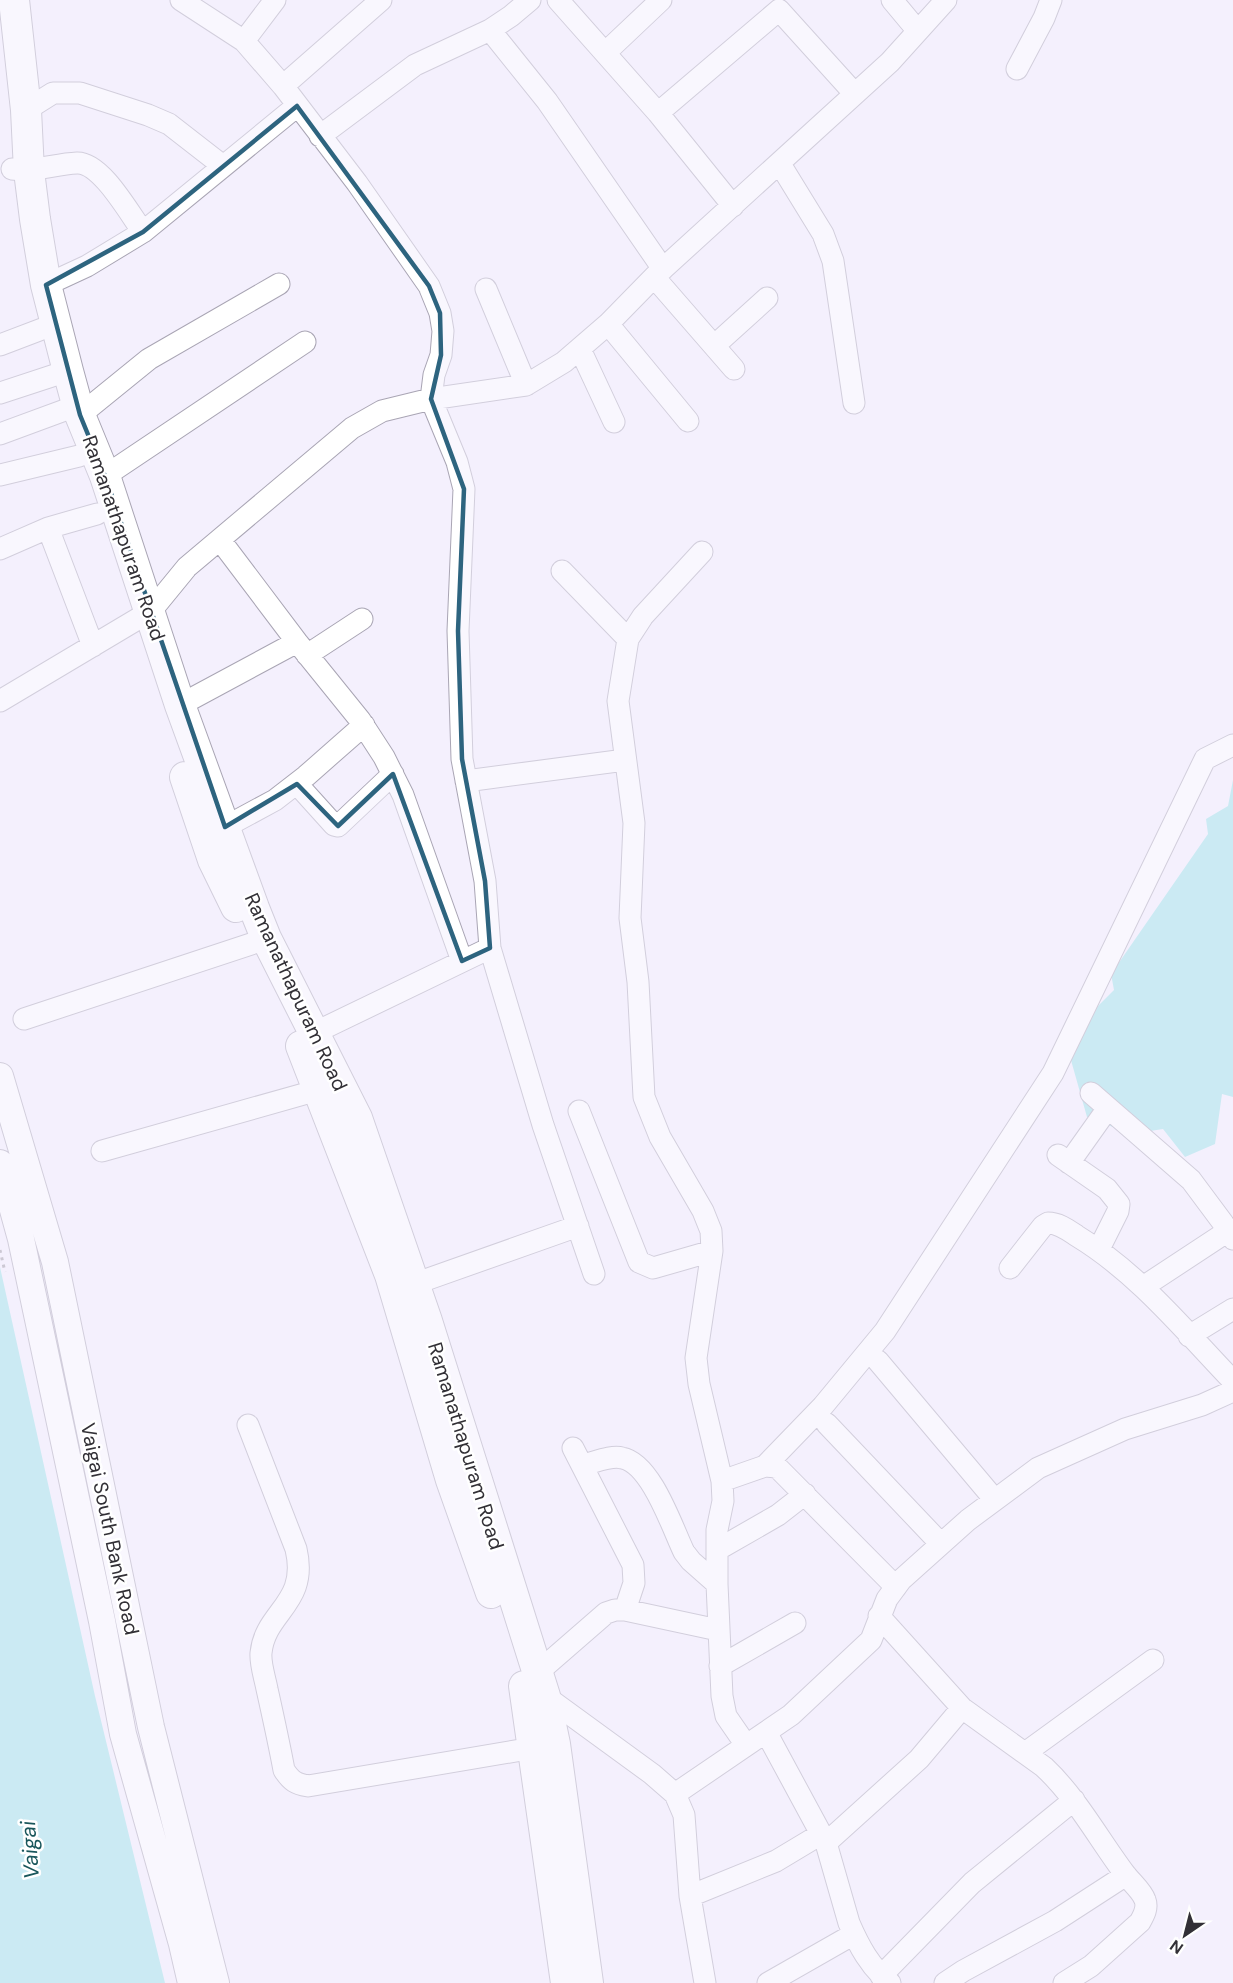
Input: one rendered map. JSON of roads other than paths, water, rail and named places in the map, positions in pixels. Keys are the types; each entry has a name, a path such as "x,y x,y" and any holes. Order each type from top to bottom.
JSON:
{"highway":[{"name":"Ramanathapuram Road","path":"14,0 26,110 20,170 42,329 56,375 105,476 142,616 213,860 291,1019 390,1275 451,1480 544,1746 588,1983"},
{"name":"Ramanathapuram Road","path":"0,68 73,412 79,456 97,514 180,705 266,938 357,1118 414,1284 541,1685 544,1746 566,1983"}],"main road":[{"name":"Vaigai South Bank Road","path":"0,1076 55,1263 150,1727 216,1983"},
{"name":"Vaigai South Bank Road","path":"0,1163 24,1251 102,1621 123,1734 191,1983"}],"street":[{"path":"181,0 244,40 283,86 357,183 429,286 436,304 443,331 441,355 434,375 432,399 458,462 464,489 458,631 462,759 485,881 490,948 543,1125 594,1274"},
{"path":"244,40 275,0"},
{"path":"283,86 381,0"},
{"path":"320,136 415,65 490,30 530,0"},
{"path":"558,0 658,113 733,206"},
{"path":"604,52 661,0"},
{"path":"892,0 917,30"},
{"path":"0,701 142,616 187,567 352,428 382,411 432,399 526,385 564,362 608,324 658,273 890,62 945,0"},
{"path":"1017,69 1051,0"},
{"path":"658,113 779,10 854,93"},
{"path":"490,30 547,101 658,273 734,369"},
{"path":"26,110 53,93 80,93 169,124 223,166"},
{"path":"46,285 87,266 143,232 297,106"},
{"path":"20,170 79,163 92,168 102,176 143,232"},
{"path":"780,164 823,234 833,261 854,403"},
{"path":"0,434 73,412 149,359 279,284"},
{"path":"486,289 526,385"},
{"path":"714,346 767,298"},
{"path":"608,324 688,420"},
{"path":"0,345 42,329"},
{"path":"105,476 305,342"},
{"path":"580,348 614,422"},
{"path":"0,393 56,375"},
{"path":"0,475 79,456"},
{"path":"0,549 48,528 97,514"},
{"path":"48,528 93,646"},
{"path":"220,540 302,649 364,725 384,757 403,795 462,962"},
{"path":"702,552 643,616 628,639 618,701 634,824 630,918 638,982 644,1097 660,1137 703,1211 711,1231 712,1251 696,1358 699,1384 722,1481 723,1501 717,1530 718,1630 722,1696 726,1716 746,1745"},
{"path":"562,571 628,639"},
{"path":"180,705 362,619"},
{"path":"225,827 275,800 297,784 364,725"},
{"path":"765,1466 823,1406 885,1330 1040,1092 1058,1062 1205,759 1233,745"},
{"path":"466,781 625,760"},
{"path":"297,784 334,825 338,826 393,774"},
{"path":"24,1019 254,943"},
{"path":"314,1033 490,948"},
{"path":"102,1152 318,1090"},
{"path":"1091,1093 1191,1180 1231,1235 1143,1287"},
{"path":"1100,1249 1118,1211 1119,1204 1107,1189 1063,1159 1108,1108"},
{"path":"579,1111 639,1262 653,1268 712,1251"},
{"path":"675,1794 791,1715 865,1647 874,1633 879,1616 901,1580 941,1544 1038,1468 1125,1429 1231,1395 1189,1336 1143,1287 1100,1249 1058,1225 1048,1223 1043,1226 1010,1268"},
{"path":"414,1284 578,1226"},
{"path":"1189,1336 1233,1309"},
{"path":"878,1361 995,1500"},
{"path":"827,1424 941,1544"},
{"path":"248,1425 300,1564 297,1585 268,1632 260,1656 284,1770 291,1780 298,1785 308,1786 544,1746"},
{"path":"625,1610 634,1582 633,1565 577,1457 620,1457 635,1463 649,1478 684,1552 717,1584"},
{"path":"722,1481 765,1466 777,1467 896,1587"},
{"path":"717,1550 778,1515 805,1494"},
{"path":"705,1983 690,1896 684,1815 675,1794 541,1685 606,1613 615,1610 625,1610 718,1630"},
{"path":"879,1616 962,1708 1044,1767 1074,1800 1145,1899 1145,1915 1140,1922 1091,1966 1064,1983"},
{"path":"720,1666 795,1623"},
{"path":"1025,1754 1154,1660"},
{"path":"690,1896 776,1861 823,1838 919,1759 962,1708"},
{"path":"766,1732 823,1838 854,1934 868,1961 885,1980 972,1883 1074,1800"},
{"path":"945,1983 1055,1921 1126,1875"},
{"path":"768,1983 854,1934"}],"water":[{"path":"1233,780 1233,1097 1222,1094 1215,1144 1185,1157 1163,1129 1131,1134 1087,1117 1065,1039 1114,990 1111,974 1208,834 1206,819 1228,806"},
{"name":"Vaigai","path":"0,1267 95,1696 165,1983 0,1983"}]}
